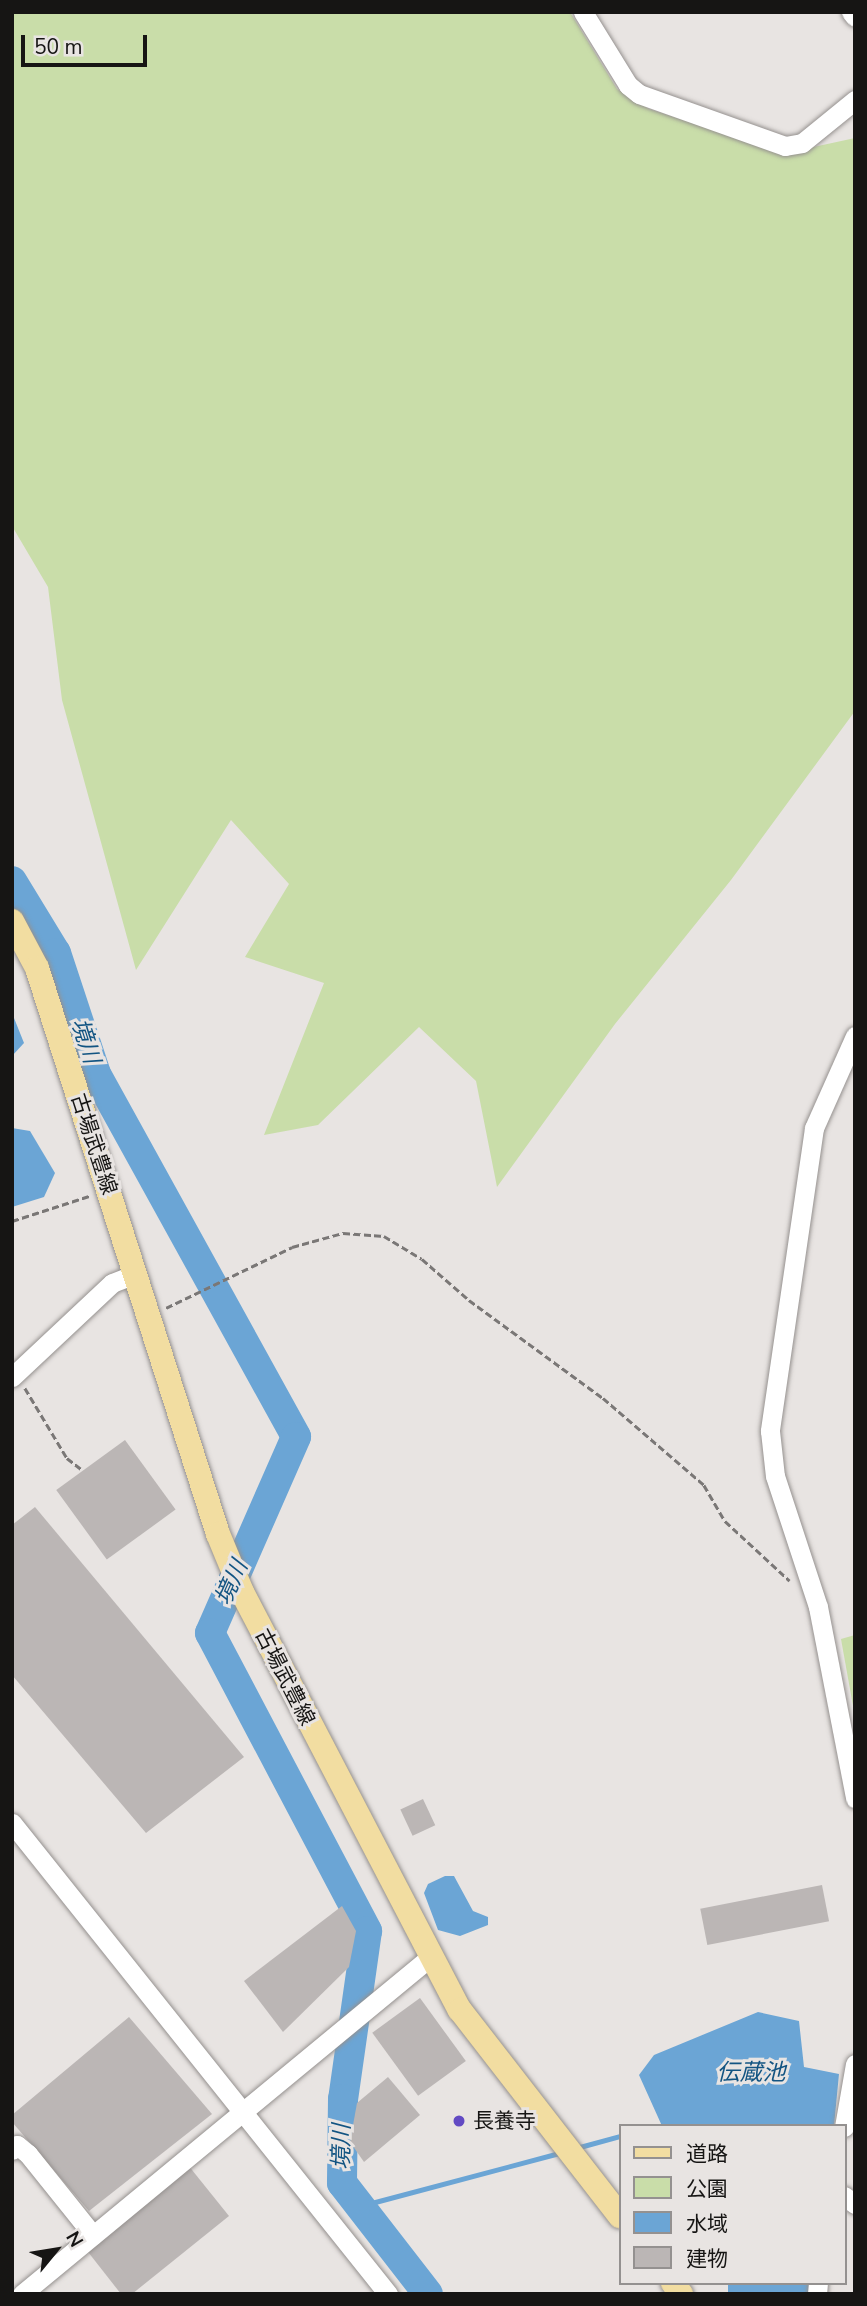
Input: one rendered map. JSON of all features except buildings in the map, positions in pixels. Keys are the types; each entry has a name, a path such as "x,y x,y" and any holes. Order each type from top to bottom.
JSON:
{"main road":[{"name":"古場武豊線","path":"12,921 37,968 218,1534 242,1592 429,1958 494,2055 618,2213"}],"street":[{"path":"583,12 628,85 639,94 785,146 802,143 855,100"},
{"path":"851,12 855,17"},
{"path":"855,1036 814,1128 772,1392 775,1476 818,1607 855,1798"},
{"path":"14,1375 112,1283 136,1274"},
{"path":"12,1823 388,2294"},
{"path":"22,2294 429,1958"},
{"path":"845,2124 855,2064"},
{"path":"12,2150 17,2145 28,2154 93,2235"}],"path":[{"path":"12,1221 99,1193"},
{"path":"148,1317 292,1247 342,1233 384,1236 422,1259 469,1300 603,1398 704,1485 725,1521 818,1607"},
{"path":"14,1375 67,1458 81,1469"}],"green space":[{"path":"12,12 570,12 617,89 649,109 786,153 855,138 855,711 731,880 615,1024 497,1187 476,1081 419,1027 318,1125 264,1135 324,983 245,957 289,884 231,820 136,970 62,700 48,587 12,526"},
{"path":"855,1635 855,1717 841,1639"}],"water":[{"path":"12,1013 24,1043 12,1056"},
{"path":"12,1128 30,1131 55,1173 44,1197 12,1207"},
{"path":"445,1876 454,1876 473,1911 488,1917 488,1925 460,1936 438,1930 424,1893 428,1884"},
{"name":"伝蔵池","path":"758,2012 799,2021 804,2067 839,2074 834,2124 661,2124 639,2075 654,2055"},
{"path":"728,2285 810,2285 810,2294 728,2294"}],"waterway":[{"name":"境川","path":"12,881 56,953 96,1074 296,1437 210,1633 367,1931 343,2099 342,2183 428,2294"},
{"path":"576,2148 618,2137"},
{"path":"360,2206 563,2152"}],"place":[{"name":"長養寺","path":"459,2121"}]}
